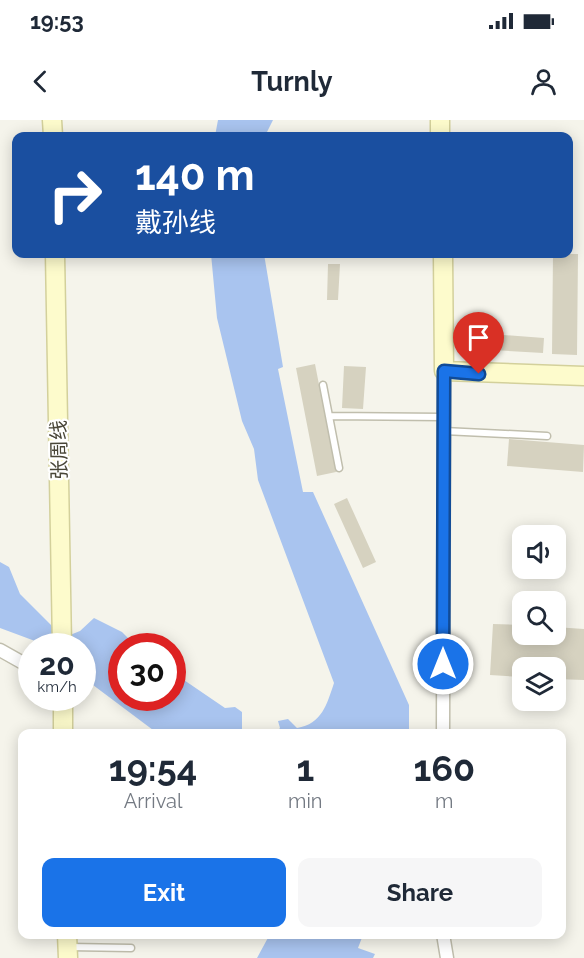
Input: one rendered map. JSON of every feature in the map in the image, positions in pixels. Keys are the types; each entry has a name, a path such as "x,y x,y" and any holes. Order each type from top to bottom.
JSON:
{"main road":[{"name":"张周线","path":"55,258 62,633"},
{"path":"443,258 444,371 584,376"},
{"path":"63,711 63,729"}],"street":[{"path":"442,729 444,371"},
{"path":"0,650 18,660"},
{"path":"444,939 447,958"}],"lane":[{"path":"323,385 339,468"},
{"path":"329,416 444,417"},
{"path":"444,431 547,436"},
{"path":"67,947 131,948"}],"water":[{"path":"218,120 273,120 267,132 216,132"},
{"path":"211,258 265,258 283,367 278,369 303,492 313,492 409,705 409,729 279,729 278,721 288,719 297,728 318,718 326,705 334,683 258,480 254,449 242,421 217,318"},
{"path":"0,562 9,567 20,594 57,631 64,633 18,635 0,628"},
{"path":"94,618 123,633 108,633 108,696 96,687 96,633 75,633"},
{"path":"186,681 225,708 235,707 242,712 242,729 152,729 128,711 186,711"},
{"path":"267,939 361,939 358,948 375,954 373,958 257,958"}],"building":[{"path":"573,254 578,254 577,355 552,354 553,258 573,258"},
{"path":"328,264 340,264 338,300 327,300"},
{"path":"476,333 544,338 543,353 475,349"},
{"path":"315,364 336,472 317,476 296,368"},
{"path":"344,366 366,367 363,409 342,408"},
{"path":"509,439 584,445 583,472 507,466"},
{"path":"347,498 376,562 363,568 334,504"},
{"path":"493,624 512,625 512,645 566,645 566,628 584,629 584,680 566,679 566,657 512,657 512,676 490,675"}],"route":[{"path":"443,664 444,371 479,374"}]}
